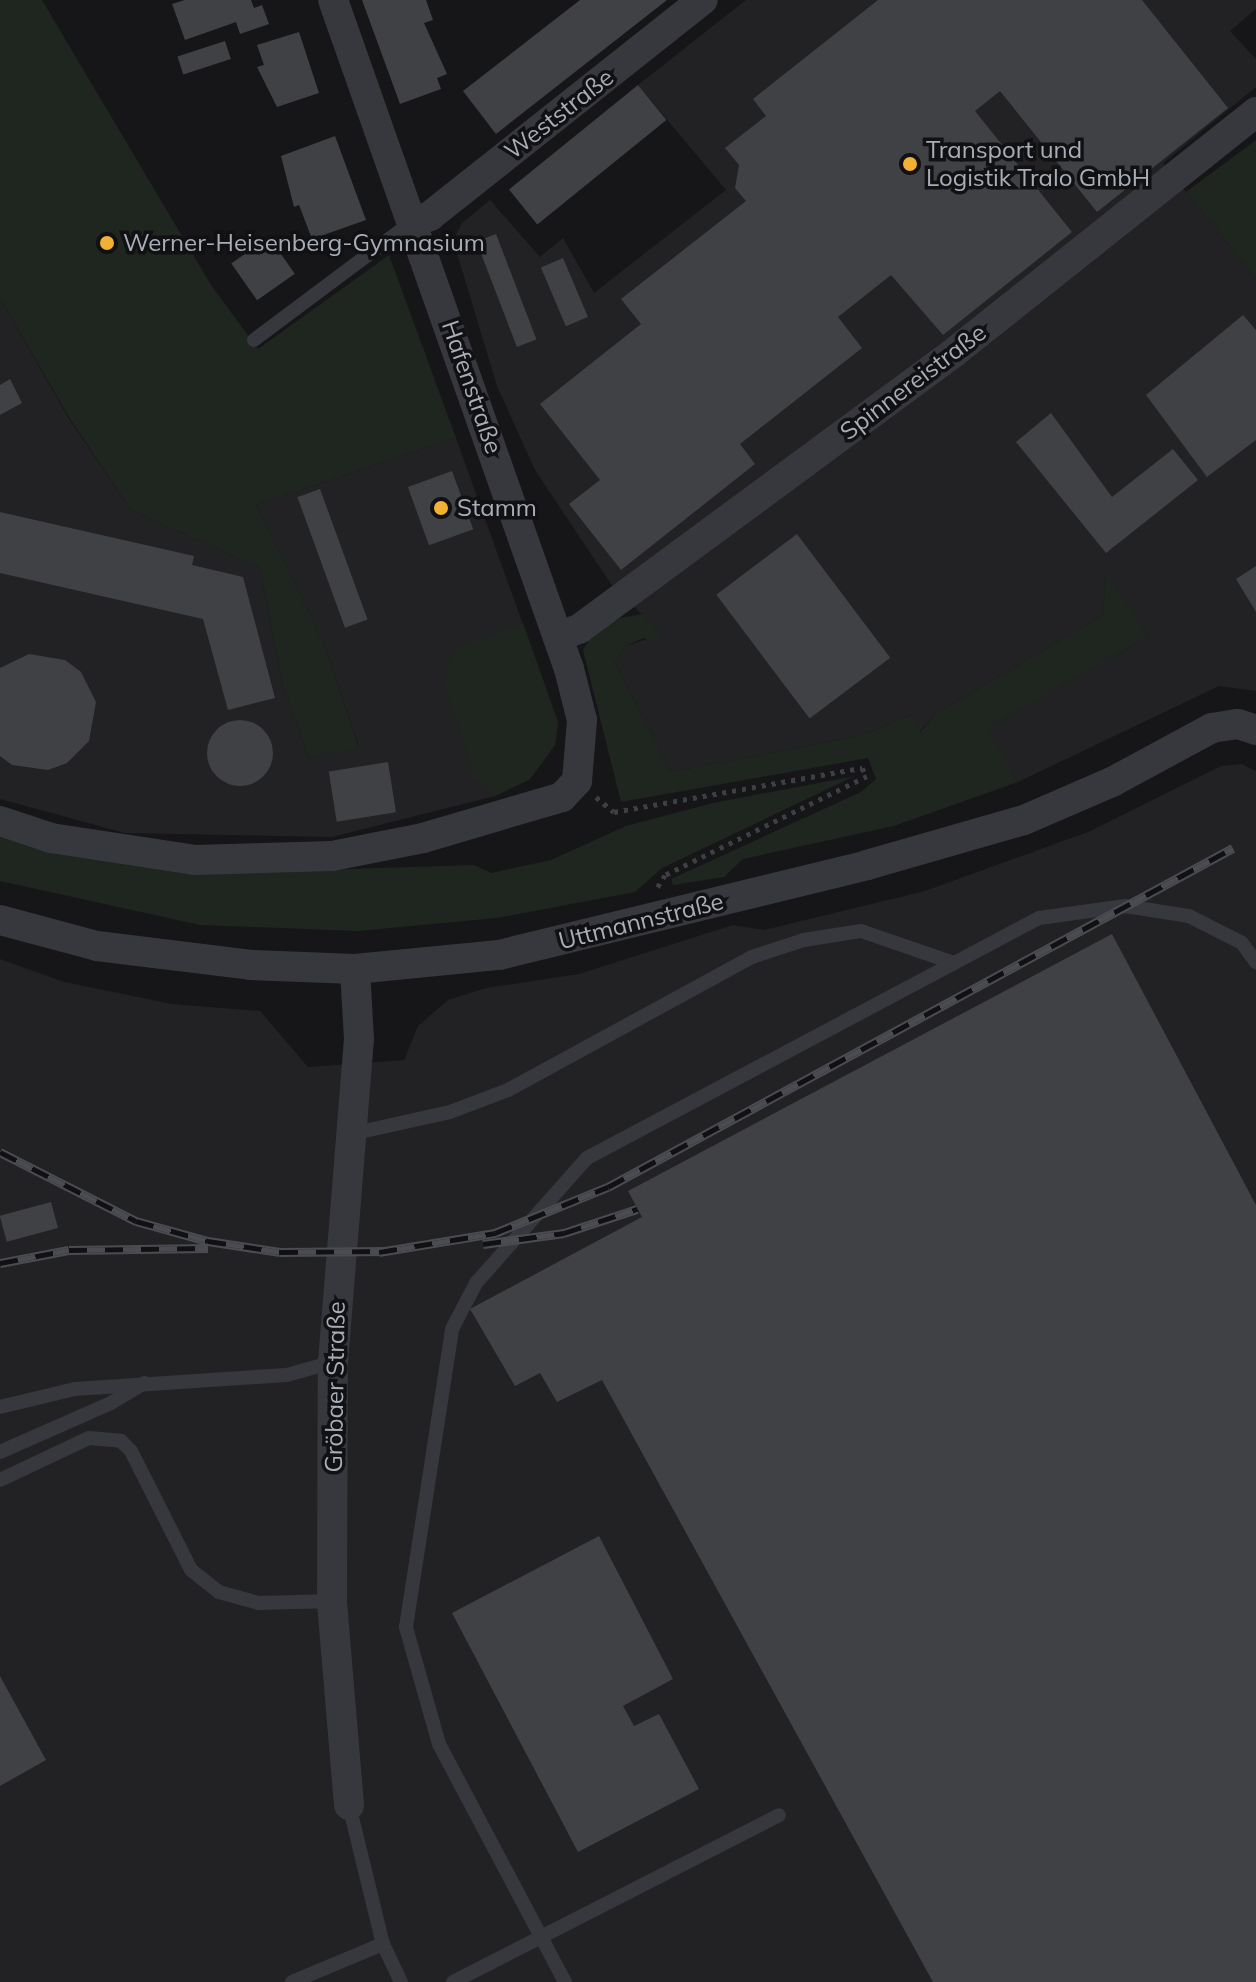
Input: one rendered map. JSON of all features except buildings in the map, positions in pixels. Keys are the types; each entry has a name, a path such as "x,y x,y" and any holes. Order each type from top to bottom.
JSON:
{"street":[{"name":"Hafenstraße","path":"333,0 558,637 582,720 577,781"},
{"name":"Weststraße","path":"412,222 430,216 703,0"},
{"name":"Spinnereistraße","path":"558,637 579,629 952,354 1256,112"},
{"name":"Uttmannstraße","path":"0,920 97,946 179,959 355,969 499,955 662,917 1024,820 1112,782 1212,728 1238,724 1256,730"},
{"path":"0,821 51,838 194,860 332,856 423,838 562,797 577,781"},
{"name":"Gröbaer Straße","path":"349,1805 332,1601 333,1362 359,1039 355,969"}],"lane":[{"path":"254,340 412,222"},
{"path":"565,1982 439,1744 406,1627 452,1329 476,1283 587,1158 1039,918 1125,906 1189,916 1242,943 1256,962"},
{"path":"350,1134 450,1112 508,1090 752,957 804,940 861,931 954,963"},
{"path":"0,1407 75,1389 148,1381 287,1375 333,1362"},
{"path":"0,1452 111,1403 148,1381"},
{"path":"0,1480 89,1438 121,1441 131,1451 191,1570 219,1592 259,1603 332,1601"},
{"path":"349,1805 383,1944 401,1982"},
{"path":"453,1982 779,1815"},
{"path":"292,1982 383,1944"}],"path":[{"path":"577,781 614,812 862,768 867,776 665,875 656,886 662,917"}],"shaded area":[{"path":"0,0 42,0 211,285 258,349 389,255 456,438 256,505 324,643 359,748 309,758 283,686 260,568 131,510 70,419 0,298"},
{"path":"746,0 1256,0 1256,9 1230,31 1256,59 1256,87 1163,163 1256,279 1256,691 1219,686 1018,782 987,728 1149,636 1106,576 1103,615 936,714 919,732 913,714 863,735 671,772 615,663 626,646 662,634 611,584 535,470 497,386 453,240 462,223 490,200 540,257 563,238 594,293 726,190 638,85"},
{"path":"1256,140 1256,279 1186,192"},
{"path":"0,298 69,419 131,510 260,568 283,686 309,758 359,747 324,643 256,505 456,438 558,722 555,745 530,779 495,796 332,837 125,833 0,799"},
{"path":"1106,574 1149,636 988,728 1018,782 894,826 743,859 724,877 673,885 671,879 861,792 876,779 868,758 621,802 583,650 593,633 620,618 642,614 662,634 656,643 643,638 626,646 615,663 671,772 863,735 913,714 920,732 936,714 1103,615"},
{"path":"523,623 558,722 555,745 530,779 495,796 474,778 445,685 448,663 456,649"},
{"path":"1242,764 1256,771 1256,1982 0,1982 0,959 64,982 172,1004 260,1011 308,1067 404,1060 418,1026 448,1000 486,988 579,974 733,925 764,930 925,891 1088,832 1221,766"},
{"path":"855,776 662,868 635,892 497,918 358,931 200,925 0,881 0,834 59,852 187,874 474,865 491,873 551,860 626,826 713,803"}],"railway":[{"path":"379,1252 495,1233 608,1187 1233,848"},
{"path":"0,1152 136,1221 208,1241 280,1252 387,1251"},
{"path":"483,1244 564,1233 637,1209"},
{"path":"0,1263 69,1250 208,1248"}],"place":[{"name":"Transport und Logistik Tralo GmbH","path":"910,164"},
{"name":"Werner-Heisenberg-Gymnasium","path":"107,243"},
{"name":"Stamm","path":"441,508"}]}
